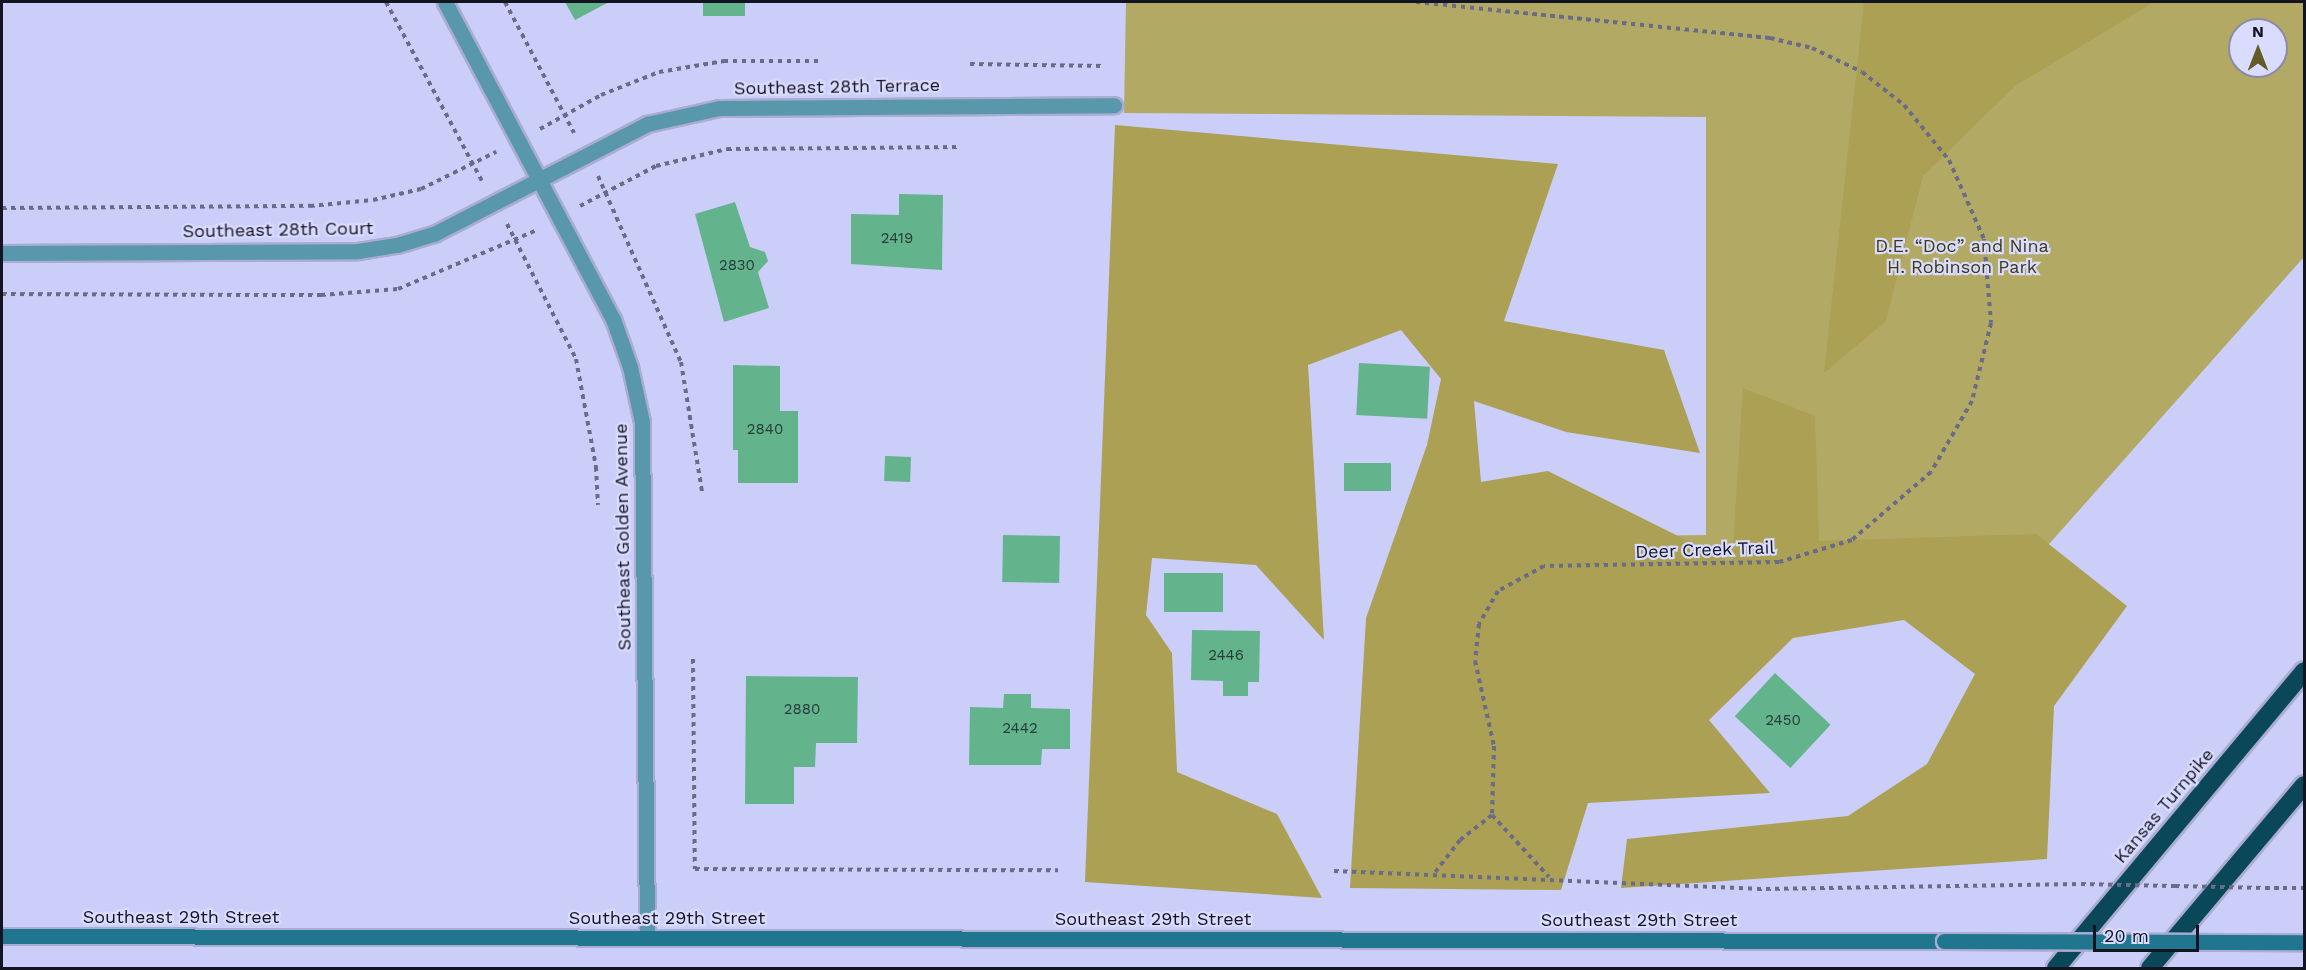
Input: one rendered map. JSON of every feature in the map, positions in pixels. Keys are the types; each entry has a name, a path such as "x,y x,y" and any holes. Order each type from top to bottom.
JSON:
{"highway":[{"name":"Kansas Turnpike","path":"2056,969 2304,671"},
{"path":"2150,969 2304,785"}],"main road":[{"name":"Southeast 29th Street","path":"2,936 2304,942"}],"street":[{"name":"Southeast Golden Avenue","path":"446,2 613,319 642,422 647,938"},
{"name":"Southeast 28th Terrace","path":"540,179 647,124 719,108 1114,105"},
{"name":"Southeast 28th Court","path":"2,253 358,251 434,234 540,179"}],"path":[{"path":"386,2 473,164 518,242 576,359 596,467 598,505"},
{"path":"505,2 586,156 608,192 681,362 702,492"},
{"name":"Deer Creek Trail","path":"1416,2 1770,38 1812,48 1862,72 1905,105 1949,160 1984,239 1991,323 1972,400 1931,472 1852,540 1779,562 1544,566 1498,591 1479,624 1475,661 1494,746 1492,815"},
{"path":"2,208 310,206 373,200 421,189 565,116 601,95 659,72 724,61 819,61"},
{"path":"970,64 1105,66"},
{"path":"2,294 321,296 398,289 518,242 560,216 656,166 727,148 959,147"},
{"path":"693,659 695,869 1058,870"},
{"path":"1432,874 1460,840 1492,815 1550,878"},
{"path":"1334,871 1550,878 1757,889 2081,884 2304,888"}],"green space":[{"name":"D.E. “Doc” and Nina H. Robinson Park","path":"1126,2 2304,2 2304,257 2018,579 1561,591 1426,539 1706,535 1706,117 1124,113"}],"shaded area":[{"path":"1864,2 2154,2 2015,86 1923,176 1886,321 1824,373"},
{"path":"1115,125 1558,164 1504,321 1664,350 1700,453 1566,432 1474,401 1481,482 1548,471 1732,563 1743,388 1815,416 1819,541 2036,534 2127,606 2054,706 2047,859 1621,888 1627,839 1848,816 1927,764 1975,674 1904,620 1793,638 1709,720 1770,793 1588,803 1561,890 1350,888 1366,618 1427,445 1441,379 1401,330 1308,365 1324,640 1256,565 1152,558 1146,615 1172,653 1177,772 1277,814 1322,898 1085,882"}],"building":[{"path":"565,2 609,2 575,20"},
{"path":"703,2 745,2 745,16 703,16"},
{"path":"899,194 943,195 942,270 851,264 851,214 899,215"},
{"path":"735,202 750,247 765,252 768,261 758,272 769,308 724,322 695,214"},
{"path":"1359,363 1430,367 1427,419 1356,415"},
{"path":"733,365 780,366 780,411 798,411 798,483 738,483 738,450 733,450"},
{"path":"885,456 911,457 910,482 884,481"},
{"path":"1344,463 1391,463 1391,491 1344,491"},
{"path":"1003,535 1060,536 1059,583 1002,582"},
{"path":"1164,573 1223,573 1223,612 1164,612"},
{"path":"1192,630 1260,631 1259,682 1248,682 1248,696 1223,696 1223,681 1191,680"},
{"path":"1775,673 1831,725 1790,768 1735,716"},
{"path":"746,676 858,677 857,743 816,743 815,767 794,767 794,804 745,804"},
{"path":"1004,694 1031,694 1031,708 1070,709 1070,749 1042,749 1041,765 969,765 970,707 1003,708"}]}
